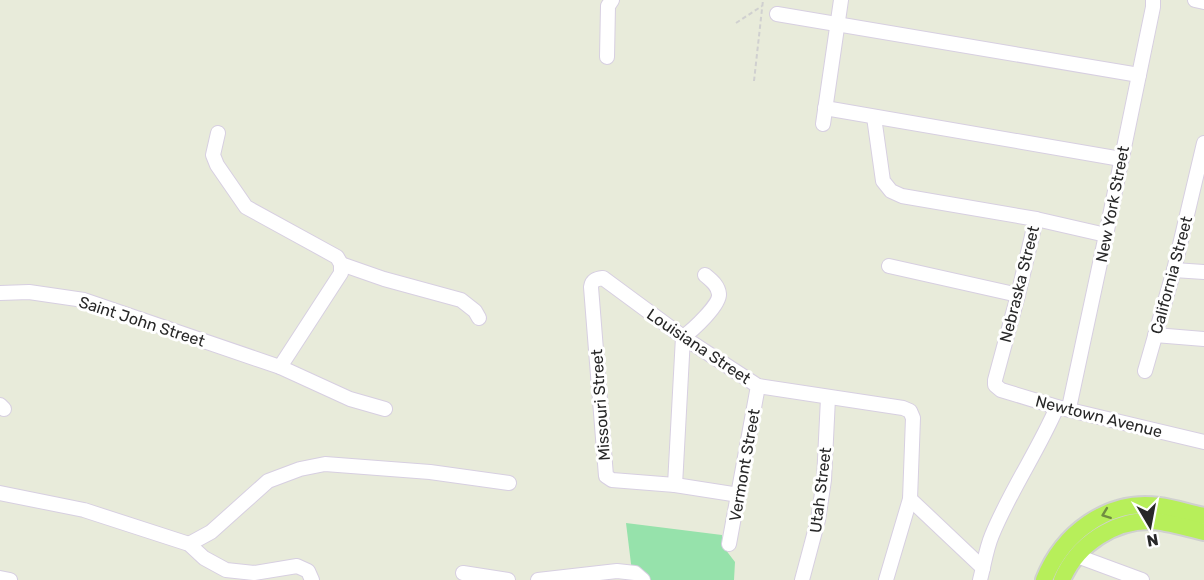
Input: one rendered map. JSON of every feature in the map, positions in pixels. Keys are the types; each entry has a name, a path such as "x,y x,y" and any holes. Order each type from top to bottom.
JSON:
{"main road":[{"path":"1044,580 1054,557 1071,536 1097,518 1111,512 1127,507 1159,506 1204,516"},
{"path":"1062,580 1077,556 1098,537 1130,524 1156,522 1204,532"}],"street":[{"path":"607,57 608,6 612,0"},
{"path":"823,124 841,0"},
{"name":"New York Street","path":"981,574 991,538 1007,502 1063,407 1106,235 1153,0"},
{"path":"1195,0 1204,2"},
{"path":"777,14 1139,75"},
{"path":"825,108 1121,159"},
{"path":"874,117 883,181 891,191 902,196 1036,219"},
{"path":"218,133 213,155 217,165 246,207 337,257 341,264 341,273 280,367"},
{"name":"California Street","path":"1145,371 1174,270 1197,201 1204,143"},
{"name":"Nebraska Street","path":"996,386 994,380 1036,219 1106,235"},
{"path":"341,264 384,279 461,300 475,310 479,318"},
{"path":"889,266 1018,295"},
{"path":"1174,270 1204,272"},
{"path":"675,485 683,337 718,300 717,288 705,275"},
{"name":"Louisiana Street","path":"603,278 683,337 758,386 903,408 910,411 913,418 910,499"},
{"name":"Missouri Street","path":"603,278 596,279 591,287 606,476 612,480 675,485 739,495"},
{"name":"Saint John Street","path":"0,293 28,292 84,300 280,367 351,399 385,409"},
{"path":"1155,335 1204,339"},
{"name":"Vermont Street","path":"729,544 758,386"},
{"name":"Newtown Avenue","path":"996,386 1001,390 1063,407 1204,442"},
{"name":"Utah Street","path":"802,580 819,520 824,480 828,398"},
{"path":"189,544 211,532 268,481 300,469 325,464 430,472 508,483"},
{"path":"0,494 84,510 189,544 218,567 226,570 252,576 297,566 308,571 312,580"},
{"path":"910,499 981,574"},
{"path":"886,580 910,499"},
{"path":"1077,556 1142,580"},
{"path":"538,580 617,571 635,573 643,580"},
{"path":"463,573 508,580"},
{"path":"0,578 10,580"}],"path":[{"path":"754,81 763,0"},
{"path":"736,23 762,6"}],"green space":[{"path":"626,523 722,535 722,545 735,562 734,580 633,580"}]}
